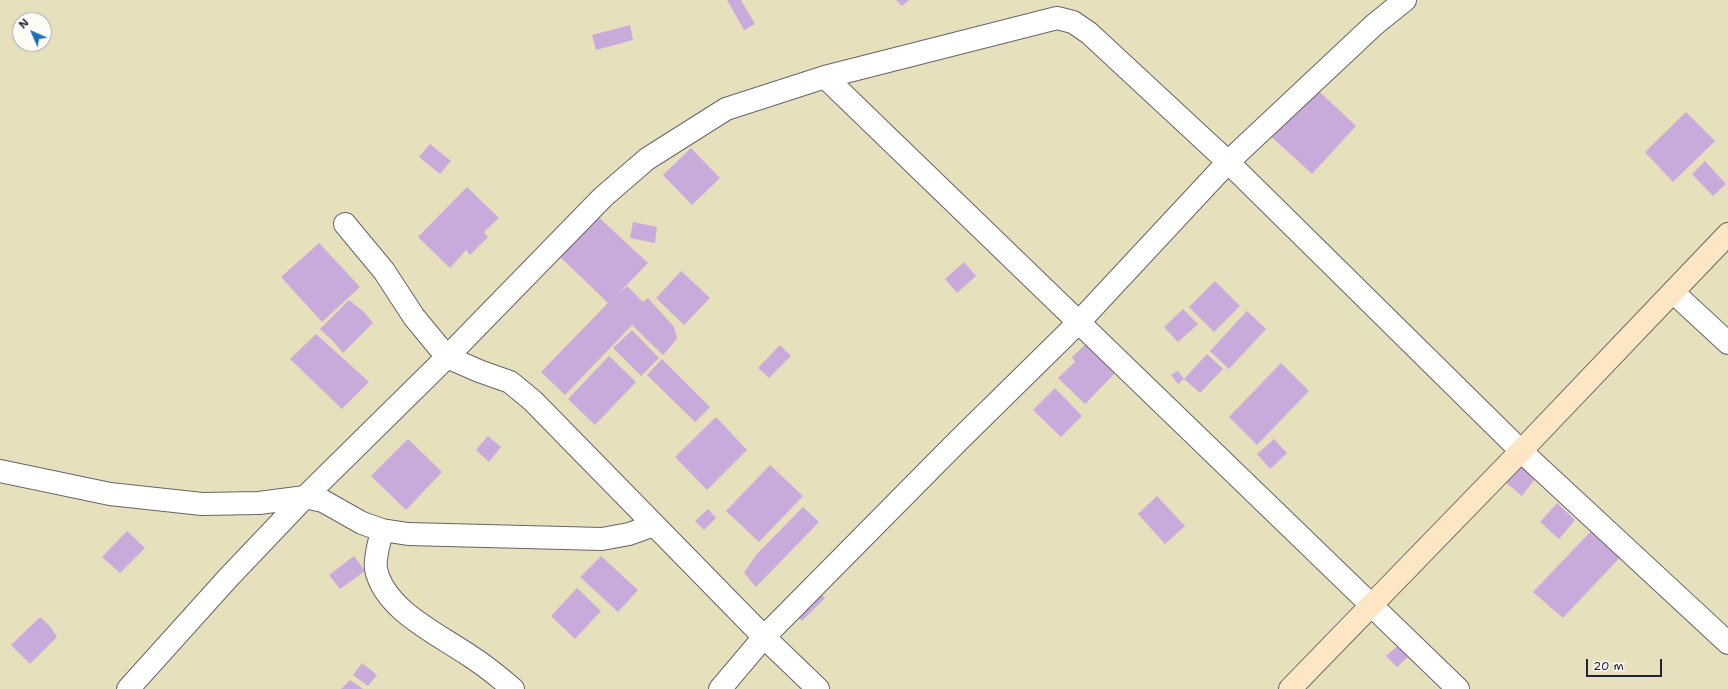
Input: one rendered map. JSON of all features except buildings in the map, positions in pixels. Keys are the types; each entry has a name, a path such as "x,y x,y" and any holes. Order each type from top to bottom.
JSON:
{"street":[{"path":"720,689 764,637 963,436 1079,322 1228,162 1374,25 1405,0"},
{"path":"128,689 228,578 305,497 447,357 603,197 647,159 726,109 825,77 1057,18 1073,22 1089,33 1228,162 1521,451 1728,643"},
{"path":"825,77 1458,689"},
{"path":"345,224 384,271 414,317 447,357 479,371 510,382 533,401 764,637 818,689"},
{"path":"1290,689 1521,451 1728,234"},
{"path":"1674,292 1728,343"},
{"path":"0,471 110,494 202,504 259,503 305,497 323,501 362,523 382,530 408,534 602,539 629,534 654,525"},
{"path":"382,530 376,567 381,586 391,599 434,635 467,653 496,674 512,689"}]}
